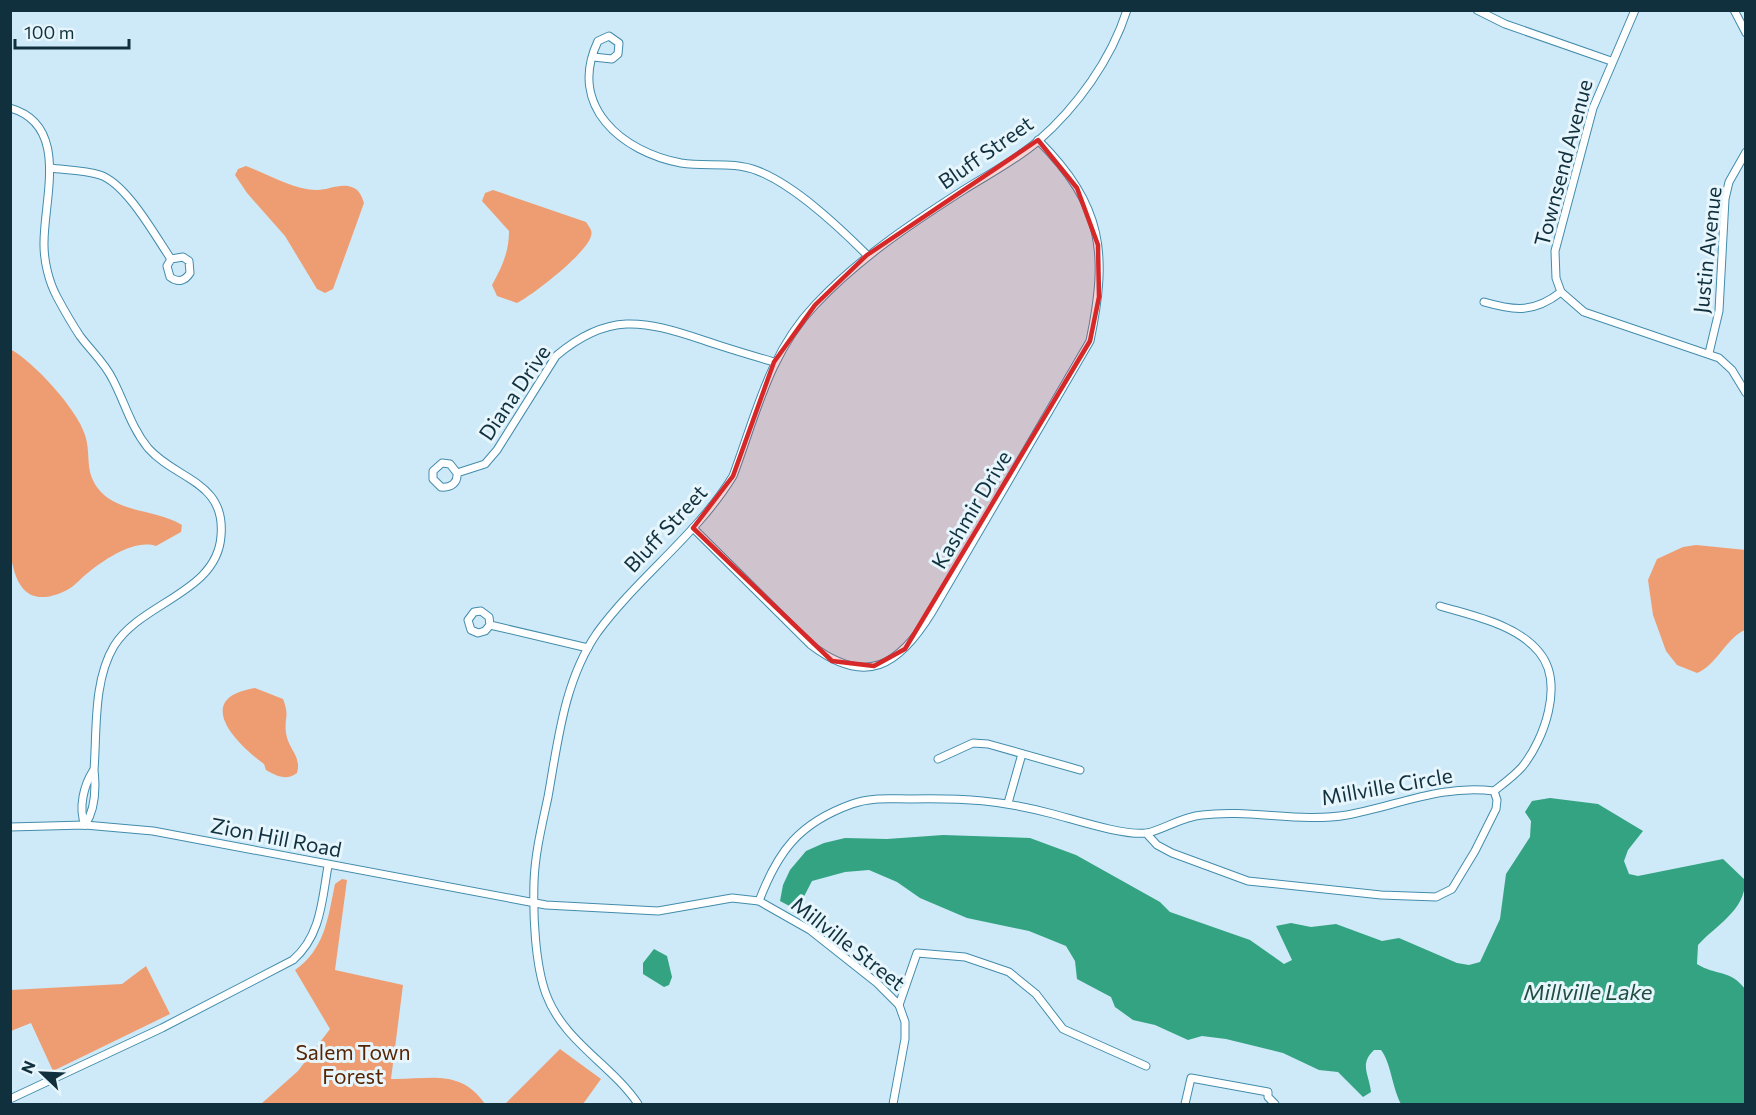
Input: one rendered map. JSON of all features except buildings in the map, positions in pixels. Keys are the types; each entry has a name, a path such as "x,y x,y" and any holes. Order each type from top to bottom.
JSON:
{"street":[{"name":"Bluff Street","path":"638,1104 622,1083 582,1047 558,1019 550,1003 539,968 534,901 537,851 574,677 588,648 625,598 693,528 733,476 774,362 798,325 815,305 867,255 1038,141 1079,97 1101,66 1127,10"},
{"path":"1478,10 1505,24 1611,61"},
{"name":"Townsend Avenue","path":"1561,292 1555,269 1559,233 1593,108 1611,61 1635,10"},
{"path":"1734,10 1746,33"},
{"path":"593,57 590,85 594,103 602,120 615,133 637,147 672,160 744,167 767,176 799,197 867,255"},
{"path":"10,108 29,118 42,132 48,144 50,168 44,246 45,262 56,295 80,336 113,379 136,432 166,464 208,491 220,513 222,525 220,549 208,571 137,620 113,647 100,686 94,795 90,817 85,825"},
{"name":"Kashmir Drive","path":"693,528 811,645 832,661 848,666 874,666 891,660 906,649 932,612 1090,341 1100,285 1101,262 1096,236 1077,188 1038,141"},
{"name":"Justin Avenue","path":"1709,353 1719,311 1725,200 1729,182 1746,152"},
{"path":"50,168 92,173 111,180 124,192 171,259"},
{"path":"1484,302 1509,309 1527,309 1539,307 1561,292 1584,312 1709,353 1726,363 1746,393"},
{"name":"Diana Drive","path":"457,473 485,464 497,450 556,356 569,345 600,329 618,324 645,323 774,362"},
{"path":"759,901 771,869 791,840 805,829 852,804 887,798 941,797 1008,803 1089,824 1146,833 1157,845 1172,854 1248,881 1381,896 1436,897 1452,889 1496,809 1497,800 1494,791 1522,768 1543,731 1550,710 1551,690 1546,664 1532,645 1508,629 1440,606"},
{"path":"490,625 588,648"},
{"path":"938,759 973,743 1006,748 1080,770"},
{"path":"1008,803 1022,754"},
{"name":"Millville Circle","path":"1146,833 1177,820 1203,815 1328,817 1355,813 1414,797 1476,789 1494,791"},
{"name":"Zion Hill Road","path":"10,827 85,825 162,832 328,866 534,901"},
{"path":"10,1099 162,1028 293,960 307,946 315,931 328,866"},
{"name":"Millville Street","path":"534,901 546,905 658,911 732,898 759,901 810,930 877,983 899,1005 905,1022 905,1039 894,1104"},
{"path":"899,1005 917,953 965,957 1009,972 1036,994 1063,1029 1146,1066"},
{"path":"1185,1104 1191,1078 1268,1092 1268,1101 1275,1104"}],"highlighted area":[{"path":"1038,140 1077,188 1098,245 1099,297 1090,341 905,649 874,666 832,661 693,528 733,476 774,362 815,305 867,255"}],"green space":[{"path":"246,166 299,187 317,190 349,186 362,196 364,203 333,289 325,293 317,289 285,236 247,193 235,175 238,169"},
{"path":"493,190 586,222 591,232 587,243 570,263 535,292 517,303 497,296 492,285 504,259 509,231 482,201 485,193"},
{"path":"10,349 31,364 54,387 73,412 85,435 92,478 101,492 119,504 162,516 182,525 181,532 156,546 139,545 112,556 70,588 54,595 35,596 21,586 13,568 11,556"},
{"path":"1696,545 1746,550 1745,630 1732,639 1711,664 1697,673 1677,665 1666,651 1653,615 1648,580 1657,559 1683,547"},
{"path":"255,688 283,699 286,710 287,739 298,762 297,773 289,777 282,777 266,770 264,764 241,744 225,721 223,711 226,701 236,693"},
{"name":"Salem Town Forest","path":"342,879 347,880 335,970 403,985 391,1079 443,1078 465,1085 485,1104 261,1104 298,1071 330,1029 295,970 305,962 319,943 327,921 335,884"},
{"path":"146,966 170,1014 53,1071 31,1023 11,1031 11,990 122,984"},
{"path":"560,1049 601,1079 583,1104 505,1104"}],"water":[{"name":"Millville Lake","path":"1550,798 1598,804 1643,831 1628,850 1624,861 1629,874 1638,876 1723,859 1745,880 1741,900 1729,916 1698,945 1697,964 1734,978 1745,989 1745,1104 1401,1104 1381,1050 1374,1050 1367,1060 1366,1070 1371,1092 1363,1097 1338,1072 1319,1070 1283,1053 1226,1039 1202,1036 1188,1040 1155,1025 1133,1020 1115,1007 1111,997 1077,979 1075,961 1066,946 1029,931 967,918 920,898 897,882 869,870 845,872 812,881 797,910 780,901 783,885 790,870 806,851 824,843 845,838 887,839 943,835 1030,838 1076,855 1160,902 1170,912 1250,940 1284,964 1292,960 1276,926 1291,923 1311,927 1336,924 1382,941 1399,938 1457,963 1469,965 1480,962 1500,919 1506,874 1530,837 1531,821 1525,812 1532,801"},
{"path":"654,949 667,956 672,977 669,985 664,987 643,974 643,963"}]}
